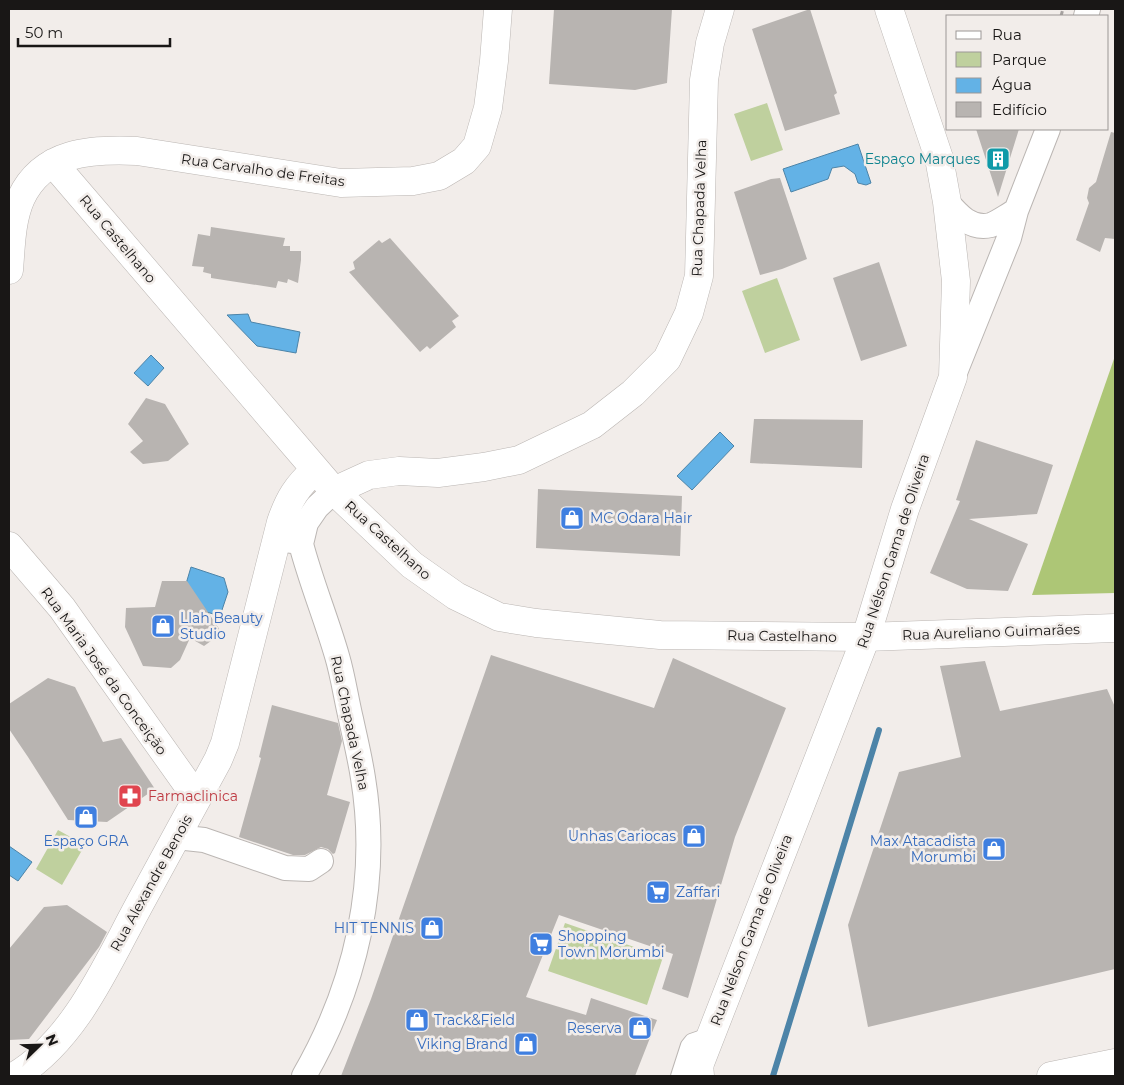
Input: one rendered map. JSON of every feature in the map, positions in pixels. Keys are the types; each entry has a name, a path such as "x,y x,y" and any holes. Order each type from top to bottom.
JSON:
{"street":[{"name":"Rua Carvalho de Freitas","path":"9,270 13,228 20,199 33,178 54,163 78,153 103,150 136,151 341,183 413,181 439,176 464,161 477,146 488,108 498,9"},
{"name":"Rua Chapada Velha","path":"304,1076 319,1052 349,976 360,935 369,875 364,778 337,657 288,541 334,490 370,476 399,471 438,473 519,460 592,425 633,393 666,358 689,313 699,276 704,80 710,43 720,9"},
{"name":"Rua Nélson Gama de Oliveira","path":"693,1073 711,1033 866,637 905,509 953,376 956,280 947,202 939,158 889,9"},
{"path":"953,376 1009,238 1016,211 1048,130"},
{"name":"Rua Castelhano","path":"54,163 315,470 412,565 456,596 499,617 536,623 660,635 866,637"},
{"path":"947,202 972,225 990,225 1016,211"},
{"name":"Rua Alexandre Benois","path":"15,1076 27,1069 46,1053 74,1021 218,760 288,541 287,506 300,484 315,470"},
{"name":"Rua Maria José da Conceição","path":"9,546 62,608 198,798"},
{"name":"Rua Aureliano Guimarães","path":"866,637 1115,628"},
{"path":"176,837 204,840 285,868 309,868 322,861"},
{"path":"1051,1076 1115,1063"}],"green space":[{"path":"767,103 783,150 751,161 734,114"},
{"path":"777,278 800,340 765,353 742,291"},
{"path":"1115,356 1115,593 1032,595"},
{"path":"58,830 85,845 62,885 36,869"},
{"path":"565,923 663,957 647,1005 548,971"}],"water":[{"path":"858,144 871,183 866,185 858,183 855,174 844,166 832,168 828,179 791,192 783,169"},
{"path":"248,314 251,322 300,332 296,353 257,346 227,315"},
{"path":"151,355 164,368 148,386 134,373"},
{"path":"720,432 734,446 692,490 677,476"},
{"path":"191,567 224,578 228,592 220,616 180,604"},
{"path":"9,846 32,862 18,881 9,875"}],"building":[{"path":"554,9 672,9 667,83 635,90 549,84"},
{"path":"810,9 837,93 834,95 840,114 785,131 752,29"},
{"name":"Espaço Marques","path":"976,130 1019,130 998,197"},
{"path":"1111,132 1115,133 1115,239 1105,238 1100,252 1076,240 1089,203 1087,198 1089,188 1096,182"},
{"path":"780,178 807,259 760,275 734,192 771,179"},
{"path":"211,227 285,238 283,246 290,246 290,251 301,251 298,283 288,279 287,283 278,281 276,288 211,278 211,274 203,272 204,267 192,266 198,234 210,236"},
{"path":"390,238 459,316 452,321 456,327 430,349 427,346 420,352 349,272 355,269 353,262 379,240 382,243"},
{"path":"879,262 907,346 861,361 833,278"},
{"path":"146,398 165,404 189,444 168,461 143,464 130,452 143,441 128,424"},
{"path":"754,419 863,420 862,468 750,463"},
{"path":"976,440 1053,465 1037,514 969,519 1028,544 1008,591 967,589 930,573 960,501 956,500"},
{"path":"538,489 682,496 680,556 536,548"},
{"path":"162,581 187,581 222,633 204,646 190,638 180,660 171,668 143,666 125,627 126,608 155,607"},
{"path":"491,655 654,708 673,658 786,708 735,837 688,998 662,989 673,954 559,915 526,997 586,1015 591,998 657,1020 635,1076 341,1076 371,999"},
{"name":"Max Atacadista Morumbi","path":"985,661 1000,711 1107,689 1115,707 1115,969 868,1027 848,925 899,772 961,757 940,666"},
{"path":"48,678 75,687 103,742 121,738 155,789 107,822 68,820 9,729 9,704"},
{"path":"272,705 338,723 342,741 327,795 350,802 335,853 333,854 328,849 321,847 305,855 293,855 239,837 261,758 259,757"},
{"path":"67,905 107,932 99,947 29,1039 9,1040 9,949 44,907"}],"waterway":[{"path":"773,1076 879,730"}],"place":[{"name":"Espaço Marques","path":"998,159"},
{"name":"MC Odara Hair","path":"572,518"},
{"name":"Llah Beauty Studio","path":"163,626"},
{"name":"Farmaclinica","path":"130,796"},
{"name":"Espaço GRA","path":"86,817"},
{"name":"Unhas Cariocas","path":"694,836"},
{"name":"Max Atacadista Morumbi","path":"994,849"},
{"name":"Zaffari","path":"658,892"},
{"name":"HIT TENNIS","path":"432,928"},
{"name":"Shopping Town Morumbi","path":"541,944"},
{"name":"Track&Field","path":"417,1020"},
{"name":"Reserva","path":"640,1028"},
{"name":"Viking Brand","path":"526,1044"}]}
